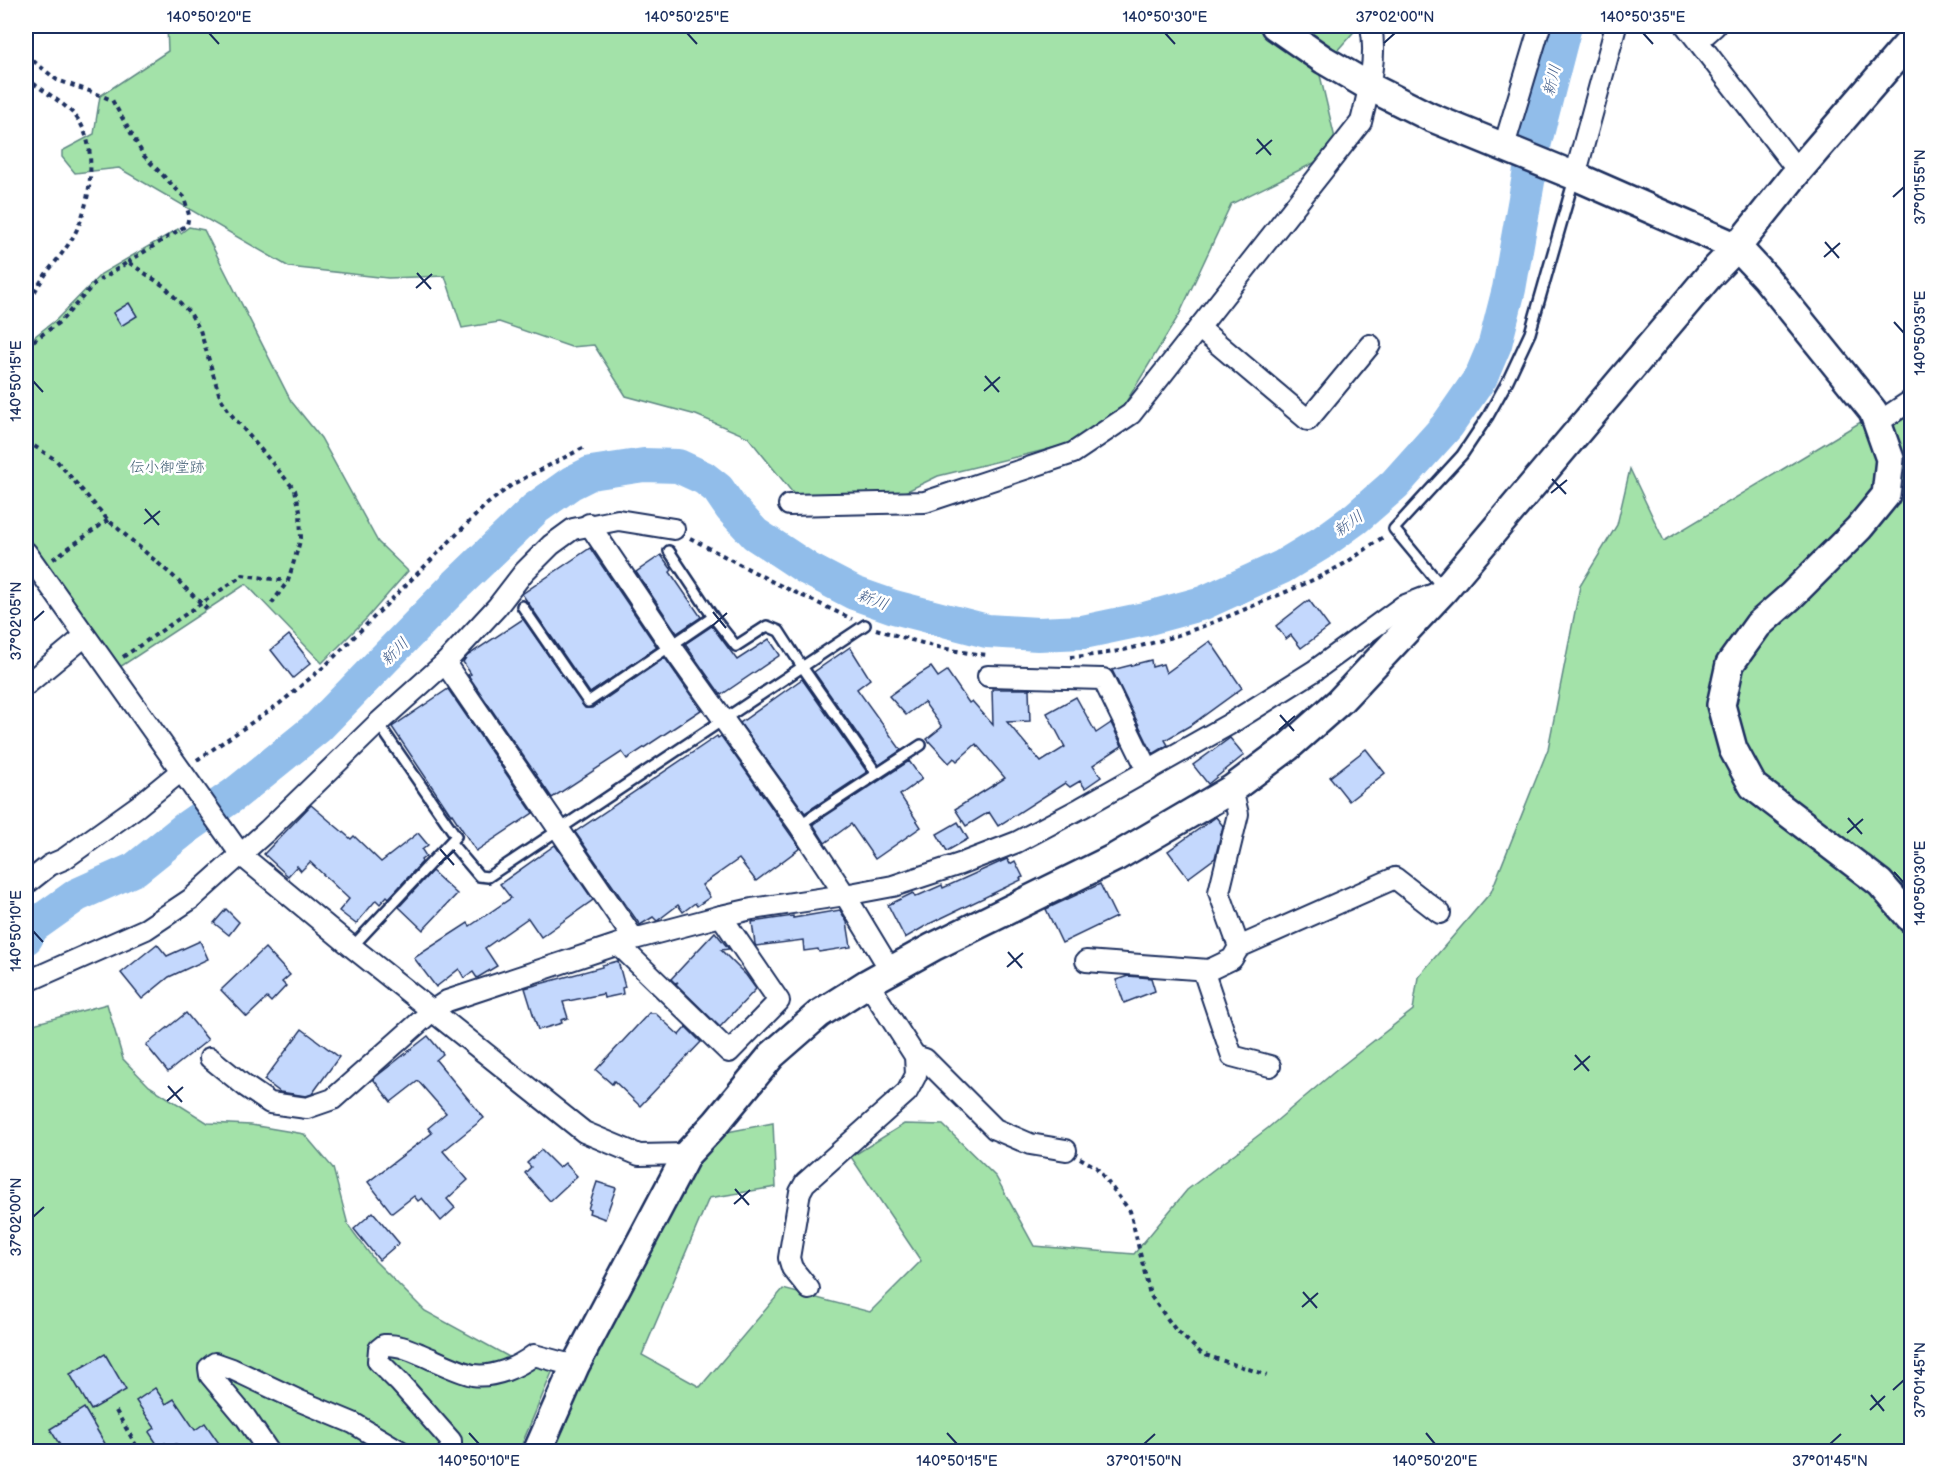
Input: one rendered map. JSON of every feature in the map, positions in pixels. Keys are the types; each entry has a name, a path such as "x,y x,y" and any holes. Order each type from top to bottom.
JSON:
{"street":[{"path":"1275,26 1324,60 1370,87 1430,117 1506,147 1737,247 1765,277 1873,411 1890,459 1886,495 1859,528 1791,596 1758,625 1730,664 1721,705 1733,749 1753,786 1880,883 1911,920"},
{"path":"789,505 925,502 1073,453 1131,414 1361,122 1370,87 1373,37 1371,26"},
{"path":"1506,147 1540,26"},
{"path":"1571,175 1616,26"},
{"path":"1715,26 1692,33 1798,171"},
{"path":"537,1452 575,1366 687,1154 716,1124 772,1055 819,1014 879,977 933,947 1116,857 1232,789 1288,747 1340,701 1444,590 1911,39"},
{"path":"1199,328 1308,420 1370,345"},
{"path":"1877,423 1911,399"},
{"path":"26,982 146,929 191,899 445,663 497,607 524,572 551,545 573,529 618,520 674,529"},
{"path":"589,524 671,646 799,825 845,895 915,1056 916,1075 907,1092 805,1183 800,1192 789,1258 792,1268 809,1289"},
{"path":"26,552 241,855 352,947 585,1132 639,1155 687,1154"},
{"path":"210,1058 270,1103 307,1108 333,1099 432,1011 447,1001 626,942 721,916 893,886 960,864 1017,842 1148,771 1228,725 1314,671 1403,606 1444,590"},
{"path":"26,685 85,636"},
{"path":"445,663 559,829 626,942 729,1052 779,1001 721,916"},
{"path":"988,676 1103,679 1148,771"},
{"path":"26,884 50,865 64,859 184,775"},
{"path":"1232,789 1238,814 1219,892 1239,947"},
{"path":"1086,961 1209,970 1232,959 1239,947 1395,878 1440,913"},
{"path":"1203,970 1232,1056 1270,1066"},
{"path":"915,1056 925,1059 995,1129 1030,1144 1066,1150"},
{"path":"448,1452 451,1449 451,1441 378,1361 379,1350 384,1345 401,1347 472,1374 494,1374 526,1361 534,1354 575,1366"},
{"path":"269,1452 246,1418 215,1381 209,1368 215,1363 353,1423 402,1452"}],"lane":[{"path":"1444,590 1394,529 1462,455 1508,380 1530,333 1571,175"},
{"path":"669,552 713,617 736,646 767,626 779,631 802,668 877,774"},
{"path":"522,606 588,702 713,617"},
{"path":"451,843 479,876 488,877 865,625"},
{"path":"352,947 456,836 378,723"},
{"path":"799,825 921,745"}],"path":[{"path":"26,55 57,80 111,100 144,156 184,197 189,215 187,225 95,283 61,321 26,346"},
{"path":"26,78 79,120 88,143 91,173 84,207 74,236 46,273 26,306"},
{"path":"128,262 164,286 190,313 200,330 220,397 230,413 295,490 300,511 301,538 288,581 269,608"},
{"path":"26,443 56,460 108,520 207,609"},
{"path":"184,775 279,704 325,666 486,505 513,484 583,448"},
{"path":"38,569 108,520"},
{"path":"674,529 773,582 865,625 905,639 951,651 995,656"},
{"path":"1059,658 1094,656 1168,639 1213,623 1287,592 1347,562 1394,529"},
{"path":"108,668 243,575 288,581"},
{"path":"1066,1150 1096,1167 1131,1211 1150,1295 1175,1329 1202,1354 1268,1375"},
{"path":"116,1411 140,1452"}],"green space":[{"path":"167,26 1359,26 1319,71 1338,151 1231,204 1179,315 1106,435 938,476 876,506 804,507 748,437 696,415 626,396 594,345 571,347 499,322 462,328 445,276 388,278 289,267 119,168 75,173 62,157 62,151 94,134 100,96 168,51"},
{"name":"伝小御堂跡","path":"189,227 204,230 291,401 321,438 378,542 408,571 367,618 322,663 246,584 117,669 26,540 26,343 57,319 101,274 178,229 181,233"},
{"path":"1911,399 1911,1451 545,1452 580,1326 661,1180 722,1133 773,1123 776,1187 709,1198 642,1355 700,1387 783,1289 870,1312 921,1261 851,1157 904,1124 943,1125 996,1177 1034,1246 1134,1254 1187,1190 1268,1128 1413,1010 1418,977 1491,892 1548,749 1580,586 1617,525 1630,469 1664,541 1897,400"},
{"path":"107,1004 123,1059 149,1086 208,1123 251,1125 304,1134 333,1168 348,1225 375,1261 425,1311 511,1358 553,1370 519,1451 26,1452 26,1026"}],"building":[{"path":"129,303 137,316 121,326 113,313"},
{"path":"590,548 657,647 590,693 522,594"},
{"path":"661,555 701,617 677,633 636,572"},
{"path":"1309,600 1329,627 1301,648 1291,635 1286,639 1276,626"},
{"path":"523,619 585,708 592,708 665,658 701,710 627,759 622,752 552,798 468,675 471,674 463,662 467,656"},
{"path":"712,626 737,660 769,639 780,655 721,695 685,644"},
{"path":"289,635 311,663 293,678 271,650"},
{"path":"1210,641 1242,688 1191,725 1165,740 1168,745 1153,754 1112,670 1151,660 1152,667 1163,664 1166,673"},
{"path":"850,647 870,679 857,689 901,750 879,765 814,672"},
{"path":"931,667 938,677 947,671 969,703 972,701 993,725 992,689 1029,689 1030,721 1007,722 1041,762 1065,747 1047,713 1076,697 1096,733 1111,723 1122,746 1093,765 1101,777 1085,788 1080,781 1070,787 1065,783 998,826 989,812 966,826 955,809 1005,778 976,744 957,761 954,758 949,763 927,739 942,727 924,702 906,715 889,696"},
{"path":"802,679 867,772 805,813 740,723"},
{"path":"448,689 533,813 476,851 392,727"},
{"path":"717,736 718,738 721,736 800,848 756,881 739,859 702,885 710,897 697,906 695,903 683,912 678,905 657,921 653,917 640,925 575,832"},
{"path":"1230,738 1244,755 1208,784 1193,765"},
{"path":"1366,749 1385,773 1349,801 1330,777"},
{"path":"909,761 922,779 900,795 921,827 875,859 851,824 825,843 813,824"},
{"path":"311,805 351,839 354,836 381,862 418,833 428,845 422,850 426,856 421,860 422,862 389,898 387,896 380,904 376,900 356,924 339,911 349,899 310,862 301,871 297,866 288,876 264,854"},
{"path":"1216,817 1223,826 1215,858 1188,878 1168,851"},
{"path":"958,822 968,839 947,851 937,834"},
{"path":"555,845 593,900 541,937 528,918 485,948 497,966 477,978 473,972 464,978 459,969 436,987 414,958 468,923 470,926 511,898 500,884"},
{"path":"1007,859 1010,864 1015,861 1023,877 1020,878 1021,880 905,938 888,905 913,893 915,897 942,885 943,888"},
{"path":"432,871 457,894 423,930 399,907"},
{"path":"1100,884 1116,917 1062,943 1046,909"},
{"path":"226,909 239,922 229,935 214,923"},
{"path":"840,910 847,922 851,947 819,952 818,949 804,951 803,940 756,946 755,944 752,922"},
{"path":"715,932 729,949 721,950 746,975 756,989 720,1027 676,984 678,982 675,983 671,979"},
{"path":"200,941 208,959 169,977 142,999 121,973 157,944 167,956"},
{"path":"265,948 290,975 282,982 286,986 271,1002 267,998 247,1017 221,990"},
{"path":"618,961 625,987 622,988 623,994 604,998 603,994 563,1002 568,1018 561,1020 562,1023 538,1030 525,988"},
{"path":"1128,976 1151,978 1155,991 1124,1003 1116,980"},
{"path":"186,1013 208,1040 168,1072 146,1045"},
{"path":"649,1013 655,1013 679,1035 686,1027 701,1042 640,1106 614,1081 612,1084 596,1070"},
{"path":"302,1029 339,1057 312,1094 306,1096 280,1092 264,1080"},
{"path":"428,1036 443,1054 436,1060 484,1118 443,1151 468,1180 447,1199 455,1208 441,1221 422,1198 418,1201 414,1196 392,1213 368,1182 432,1133 428,1128 446,1113 418,1081 391,1102 373,1079"},
{"path":"541,1150 559,1168 565,1163 577,1176 550,1201 525,1173 531,1167 527,1163"},
{"path":"597,1182 616,1188 605,1219 589,1213 588,1209"},
{"path":"373,1212 399,1243 379,1260 354,1229"},
{"path":"105,1354 126,1390 91,1410 70,1374"},
{"path":"155,1388 166,1404 174,1399 195,1430 205,1423 225,1452 181,1452 176,1444 169,1448 165,1443 159,1447 149,1432 155,1428 136,1401"},
{"path":"84,1408 110,1452 64,1452 50,1429"}],"waterway":[{"name":"新川","path":"26,938 32,927 77,895 135,869 186,828 235,794 318,727 453,588 536,508 571,483 591,473 644,465 678,466 704,478 718,489 731,508 755,534 808,569 854,593 894,607 987,631 1038,634 1083,632 1145,619 1203,603 1282,567 1356,518 1395,484 1447,426 1481,377 1495,344 1509,289 1535,142 1565,26"}]}
